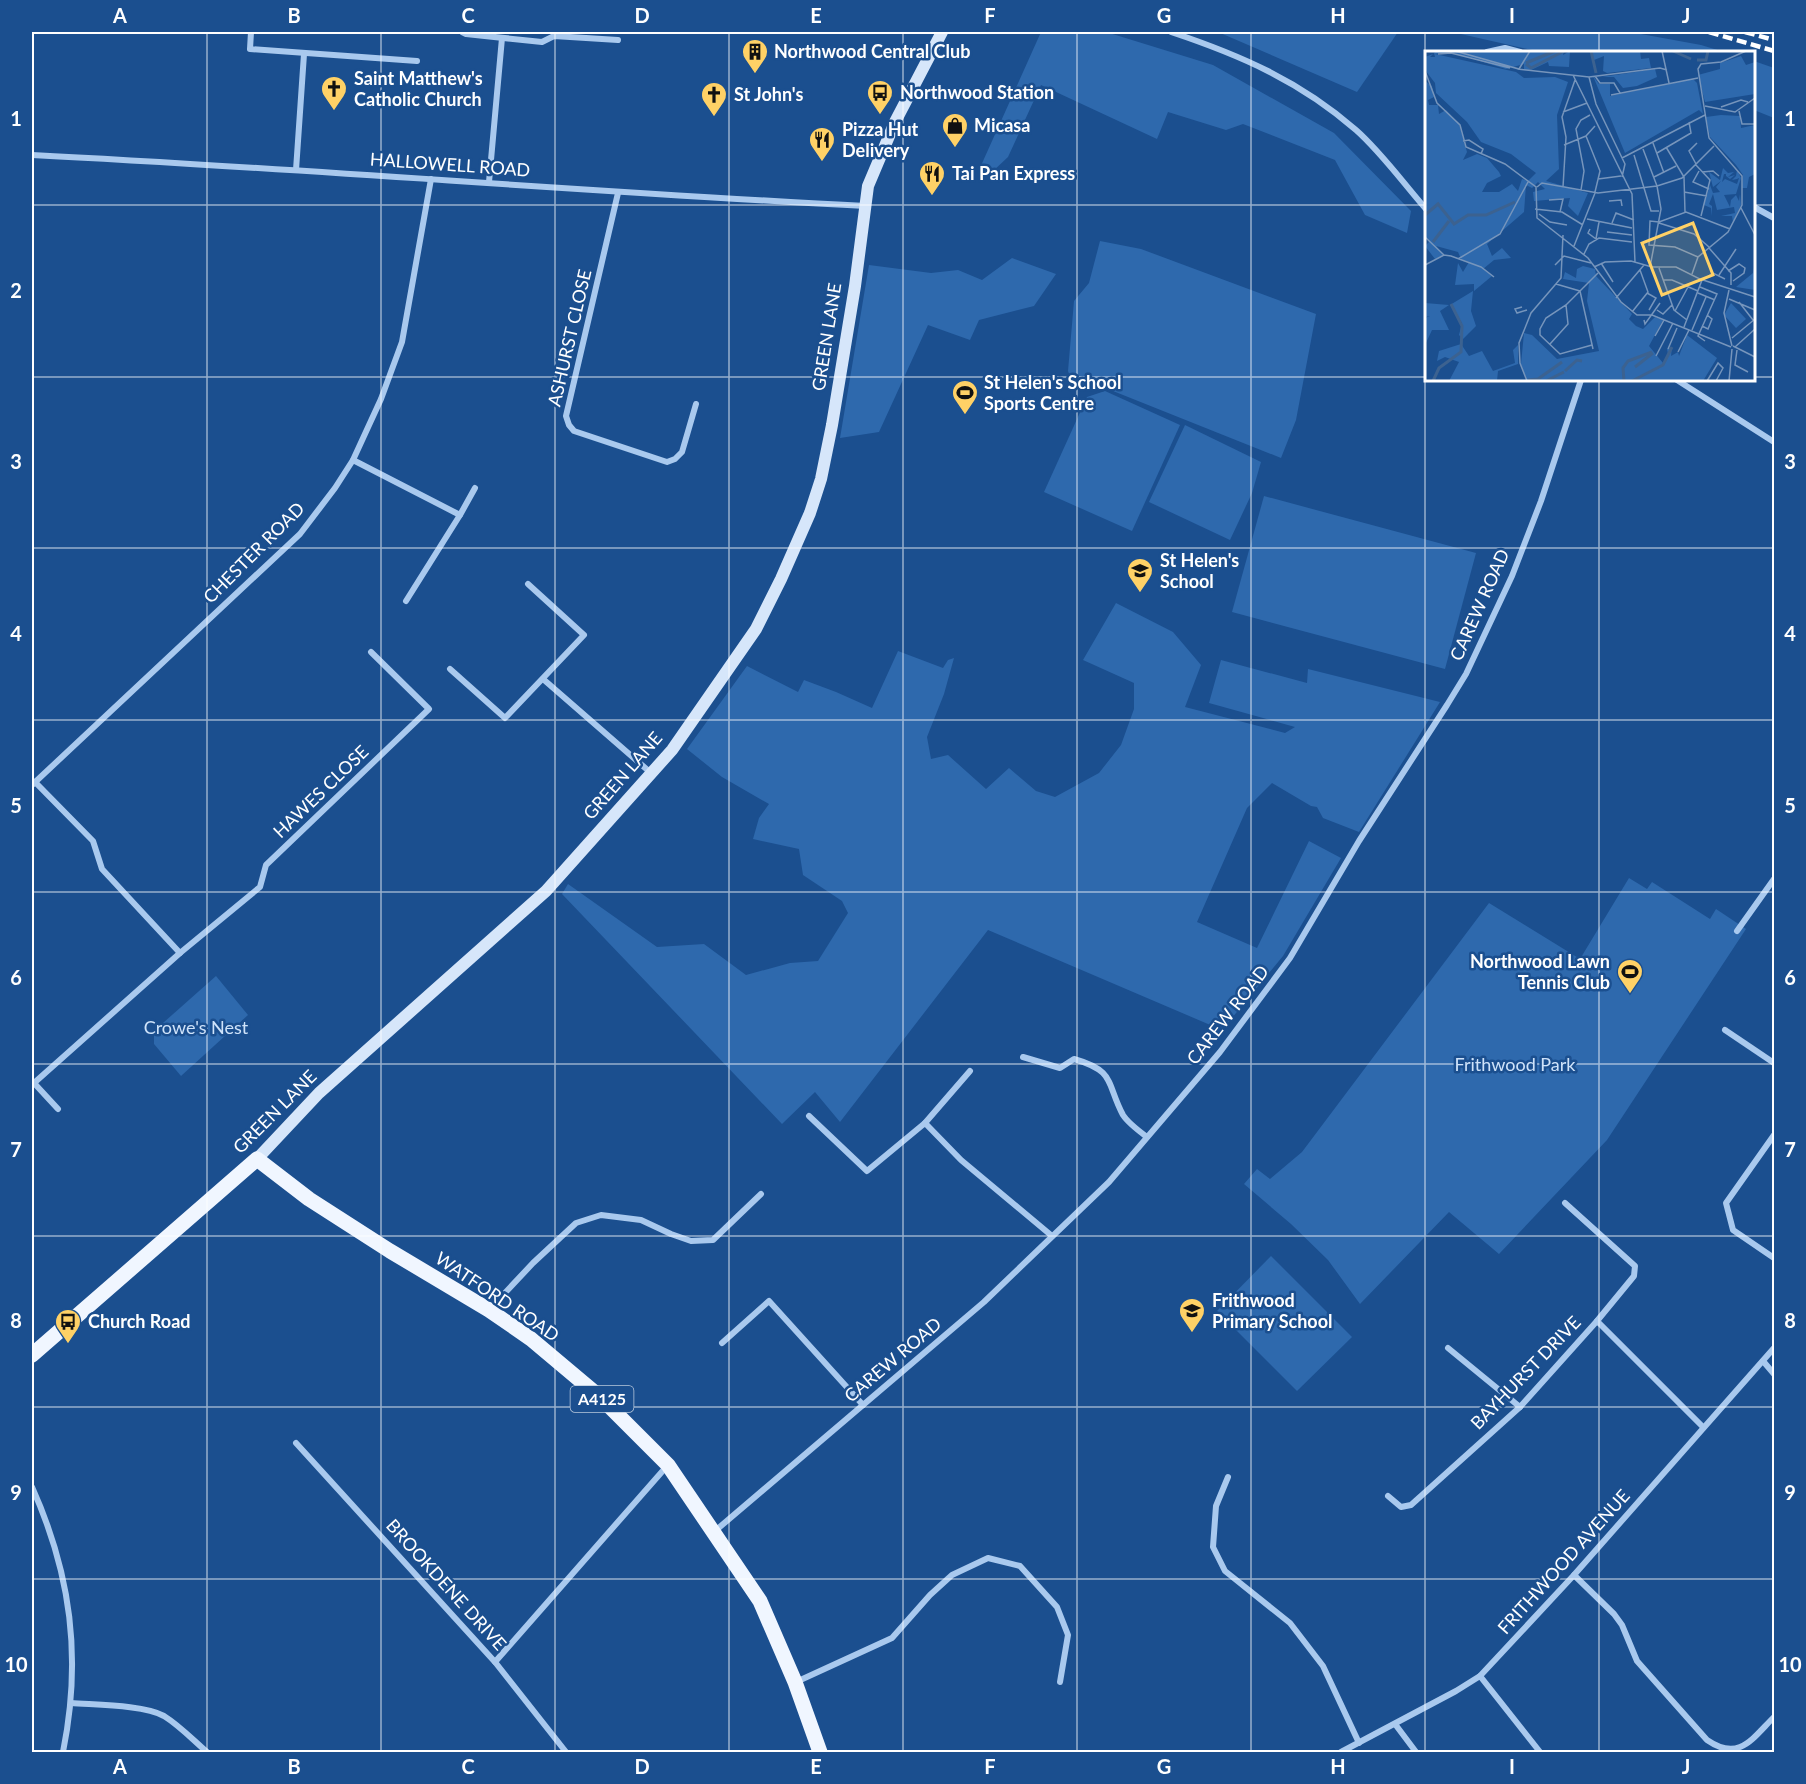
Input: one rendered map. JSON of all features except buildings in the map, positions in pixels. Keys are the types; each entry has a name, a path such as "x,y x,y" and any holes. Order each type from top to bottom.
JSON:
{"main road":[{"name":"GREEN LANE","path":"32,1355 257,1159 319,1093 538,899 672,750 756,629 810,513 821,479 832,425 868,186 895,122 942,32"},
{"name":"WATFORD ROAD","path":"257,1159 309,1199 489,1310 531,1339 600,1397 668,1465 760,1601 795,1682 820,1752"}],"street":[{"path":"251,32 250,49 417,61"},
{"path":"462,32 542,42 554,36 618,40"},
{"path":"1171,32 1245,59 1282,77 1316,98 1358,132 1425,208"},
{"path":"489,182 502,38"},
{"path":"1492,51 1505,48 1516,51"},
{"path":"296,170 304,54"},
{"name":"HALLOWELL ROAD","path":"32,155 489,182 618,193 866,206"},
{"name":"CHESTER ROAD","path":"33,784 300,534 335,488 353,460 381,399 402,342 430,179"},
{"name":"ASHURST CLOSE","path":"618,193 566,416 574,431 667,462 675,459 682,452 696,404"},
{"path":"1755,208 1774,218"},
{"name":"CAREW ROAD","path":"714,1532 984,1302 1109,1182 1220,1052 1290,958 1359,841 1466,674 1512,576 1541,501 1581,381"},
{"path":"1679,381 1774,442"},
{"path":"353,460 460,515"},
{"path":"406,601 475,488"},
{"path":"450,669 505,718 584,635 528,584"},
{"name":"HAWES CLOSE","path":"180,954 260,887 266,865 429,709 371,652"},
{"path":"543,679 651,773"},
{"path":"33,784 93,842 102,869 180,954 34,1083 58,1109"},
{"path":"1737,931 1774,879"},
{"path":"1725,1030 1774,1063"},
{"path":"1023,1058 1060,1068 1074,1059 1092,1064 1110,1080 1124,1117 1147,1137"},
{"path":"809,1116 867,1171 925,1123 970,1071"},
{"path":"925,1123 961,1160 1052,1236"},
{"path":"1774,1135 1726,1203 1733,1230 1774,1258"},
{"path":"489,1310 533,1263 576,1223 601,1215 641,1220 691,1241 713,1240 761,1194"},
{"path":"1565,1203 1635,1266 1634,1276 1597,1321"},
{"path":"722,1343 769,1301 863,1405"},
{"name":"BAYHURST DRIVE","path":"1388,1496 1401,1507 1411,1505 1520,1407 1597,1321 1703,1427"},
{"path":"1448,1348 1520,1407"},
{"name":"FRITHWOOD AVENUE","path":"1341,1752 1480,1676 1574,1575 1774,1348"},
{"path":"1763,1362 1774,1374"},
{"name":"BROOKDENE DRIVE","path":"296,1443 495,1662 566,1752"},
{"path":"495,1662 668,1465"},
{"path":"1228,1477 1216,1506 1213,1547 1225,1572 1290,1623 1323,1666 1359,1743"},
{"path":"32,1487 55,1544 69,1605 73,1668 72,1702 63,1752"},
{"path":"795,1682 892,1638 930,1595 952,1575 988,1558 1020,1566 1057,1608 1068,1635 1060,1682"},
{"path":"1574,1575 1614,1614 1622,1625 1637,1661 1707,1740 1716,1747 1727,1750 1745,1745 1774,1717"},
{"path":"1480,1676 1540,1752"},
{"path":"72,1702 157,1713 207,1752"},
{"path":"1395,1724 1416,1752"}],"green space":[{"path":"1041,32 1106,32 1213,65 1334,133 1411,211 1407,233 1365,215 1335,160 1243,124 1226,130 1168,112 1157,139 1041,85 1008,157 992,172 979,170"},
{"path":"1218,32 1398,32 1357,92"},
{"path":"1452,32 1630,32 1701,45 1721,51 1537,51"},
{"path":"1755,61 1774,68 1774,118 1755,110"},
{"path":"1100,241 1141,249 1316,314 1296,420 1281,458 1098,385 1073,385 1068,371 1074,301 1089,283"},
{"path":"1012,258 1056,274 1034,306 979,320 970,340 928,325 879,432 840,438 869,265 931,273 958,270 982,280"},
{"path":"1105,391 1180,425 1132,531 1044,492 1087,397"},
{"path":"1185,425 1261,462 1252,493 1230,540 1149,502"},
{"path":"1264,496 1476,553 1445,669 1232,612"},
{"path":"1116,603 1173,632 1201,665 1185,707 1285,733 1295,727 1209,703 1221,660 1307,683 1308,669 1440,702 1359,832 1323,818 1317,807 1311,806 1272,783 1247,808 1197,922 1257,948 1309,841 1341,858 1283,956 1222,1030 988,930 840,1122 815,1092 782,1124 562,894 568,884 657,947 704,944 746,975 790,963 818,961 848,913 842,901 803,875 799,849 753,839 759,818 769,804 722,777 687,749 747,666 798,692 804,680 872,708 898,651 943,668 948,660 954,658 944,694 927,737 931,759 948,755 986,789 1009,768 1036,791 1055,797 1099,773 1121,745 1134,709 1134,683 1083,660"},
{"name":"Frithwood Park","path":"1629,878 1647,889 1652,882 1710,919 1716,909 1746,929 1607,1140 1499,1254 1449,1212 1360,1304 1328,1260 1291,1224 1244,1184 1257,1169 1270,1179 1302,1152 1489,903 1580,959"},
{"name":"Crowe's Nest","path":"216,976 248,1015 181,1076 154,1044 154,1031"},
{"path":"1271,1256 1352,1337 1297,1391 1217,1311"}],"railway":[{"path":"1709,32 1774,51"},
{"path":"1745,32 1774,40"}],"place":[{"name":"Northwood Central Club","path":"755,75"},
{"name":"Saint Matthew's Catholic Church","path":"334,112"},
{"name":"Northwood Station","path":"880,116"},
{"name":"St John's","path":"714,118"},
{"name":"Micasa","path":"955,149"},
{"name":"Pizza Hut Delivery","path":"822,163"},
{"name":"Tai Pan Express","path":"932,197"},
{"name":"St Helen's School Sports Centre","path":"965,416"},
{"name":"St Helen's School","path":"1140,594"},
{"name":"Northwood Lawn Tennis Club","path":"1630,995"},
{"name":"Frithwood Primary School","path":"1192,1334"},
{"name":"Church Road","path":"68,1345"}]}
